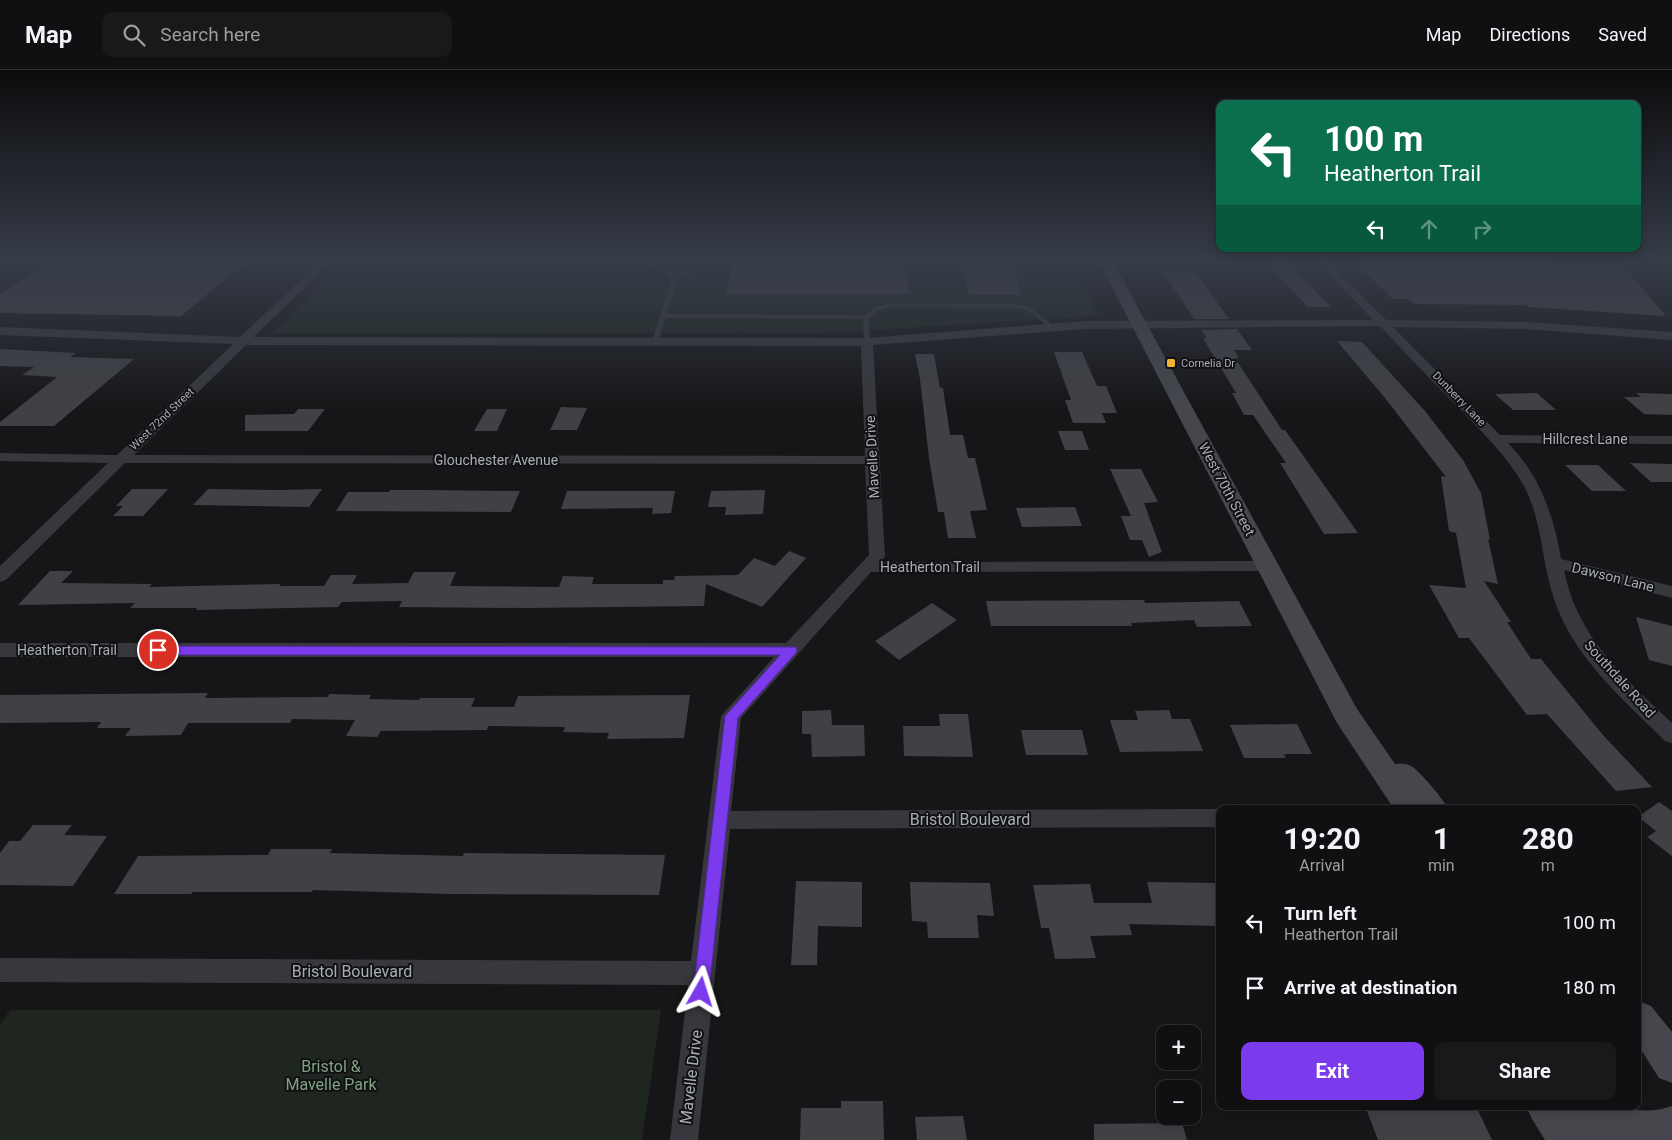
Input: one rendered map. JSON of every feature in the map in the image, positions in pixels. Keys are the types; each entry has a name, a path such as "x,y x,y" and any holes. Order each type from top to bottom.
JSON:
{"street":[{"name":"West 72nd Street","path":"0,576 272,312"},
{"name":"West 70th Street","path":"1133,312 1347,716 1407,805"},
{"name":"Dunberry Lane","path":"1372,312 1511,454 1529,480 1542,508 1553,562"},
{"path":"0,331 241,341 867,342 943,337 1051,326 1385,325 1547,326 1672,336"},
{"name":"Mavelle Drive","path":"866,567 877,556 867,342"},
{"name":"Hillcrest Lane","path":"1497,439 1672,440"},
{"name":"Glouchester Avenue","path":"0,457 120,460 872,460"},
{"name":"Dawson Lane","path":"1553,562 1672,592"},
{"name":"Southdale Road","path":"1553,562 1566,610 1590,649 1628,693 1672,736"},
{"name":"Heatherton Trail","path":"0,650 792,650 866,567 1268,566"},
{"name":"Mavelle Drive","path":"684,1140 731,716 792,650"},
{"name":"West 70th Street","path":"1347,716 1429,805"},
{"name":"Bristol Boulevard","path":"720,820 1216,818"},
{"name":"Bristol Boulevard","path":"0,970 703,973"},
{"path":"1641,1022 1672,1038"},
{"path":"1641,1023 1654,1037 1672,1065"},
{"path":"1548,1110 1568,1140"},
{"path":"1563,1110 1601,1131 1624,1137 1644,1138 1666,1131"}],"lane":[{"path":"655,342 664,312"},
{"path":"663,316 866,317 872,312"},
{"path":"1034,312 1051,326"},
{"path":"866,317 867,342"}],"green space":[{"path":"294,312 1097,312 1099,316 825,333 272,334"},
{"name":"Bristol & Mavelle Park","path":"10,1010 661,1010 642,1140 0,1140 0,1025"}],"building":[{"path":"0,312 186,312 181,316"},
{"path":"1189,312 1224,312 1229,319 1194,319"},
{"path":"1604,312 1662,312 1666,316"},
{"path":"1237,329 1252,350 1234,350 1239,358 1235,358 1282,430 1285,430 1358,533 1324,534 1280,463 1286,463 1253,415 1244,415 1232,393 1236,393 1203,338 1207,338 1201,330"},
{"path":"1337,341 1362,342 1425,411 1463,460 1481,493 1490,540 1488,539 1498,584 1484,581 1511,622 1507,622 1531,659 1541,659 1602,734 1652,787 1616,791 1547,714 1527,715 1469,638 1459,638 1429,585 1466,588 1456,533 1449,531 1441,476 1446,477 1385,398"},
{"path":"0,349 76,353 70,357 134,359 54,426 0,426 0,422 57,377 22,375 34,367 0,366"},
{"path":"1054,352 1082,352 1097,386 1106,386 1117,413 1102,413 1106,423 1073,423 1065,400 1071,400"},
{"path":"915,354 934,354 940,388 943,388 950,435 963,435 968,458 975,458 987,510 970,511 976,538 948,538 944,512 938,512"},
{"path":"1537,393 1556,410 1513,410 1495,394"},
{"path":"1636,393 1672,394 1672,415 1644,414 1624,397 1641,397"},
{"path":"561,407 587,408 577,430 550,430"},
{"path":"298,409 325,409 308,431 245,431 245,415 294,414"},
{"path":"487,409 507,409 497,431 474,431"},
{"path":"1058,431 1082,431 1089,450 1065,450"},
{"path":"1630,463 1672,464 1672,482 1651,482"},
{"path":"1565,465 1598,465 1626,491 1592,491"},
{"path":"1110,469 1141,469 1158,502 1144,503 1162,552 1149,557 1142,540 1130,540 1121,516 1131,516"},
{"path":"132,489 168,489 143,516 113,516 123,506 116,506"},
{"path":"208,489 322,489 309,507 193,505"},
{"path":"390,490 520,491 511,512 336,511 348,492 389,492"},
{"path":"765,490 763,514 725,515 726,507 708,507 711,491"},
{"path":"567,491 675,491 671,513 652,514 653,508 561,509"},
{"path":"1075,507 1082,526 1022,527 1016,508"},
{"path":"789,551 806,558 762,607 706,584 704,606 399,607 402,601 342,602 338,607 196,610 197,608 130,608 135,603 18,605 50,571 73,571 61,583 152,584 149,587 281,584 279,586 324,586 331,575 357,575 352,584 408,583 414,572 456,572 450,586 559,587 563,576 594,577 592,584 663,584 663,580 674,580 675,576 738,575 754,558 775,566"},
{"path":"1144,600 1145,603 1239,601 1252,626 1197,627 1194,620 1131,623 1132,626 991,626 986,601"},
{"path":"932,603 957,620 899,660 875,641"},
{"path":"1636,617 1672,626 1672,666 1649,660"},
{"path":"208,693 205,698 328,697 329,694 371,695 369,699 475,698 471,707 514,707 518,696 690,695 684,738 607,739 609,733 563,732 565,727 488,726 487,730 381,731 377,737 346,736 355,720 292,719 290,723 188,723 181,735 125,736 131,728 97,728 101,722 0,723 0,695"},
{"path":"831,710 832,725 864,725 865,756 812,757 811,734 802,734 802,711"},
{"path":"1169,710 1172,719 1190,719 1203,751 1120,752 1110,720 1138,720 1135,711"},
{"path":"939,714 968,714 973,757 904,756 903,726 940,726"},
{"path":"1297,724 1312,754 1284,754 1286,758 1244,758 1230,725"},
{"path":"1021,730 1082,730 1088,755 1026,755"},
{"path":"1659,802 1672,811 1672,856 1647,837 1656,831 1641,819 1641,815"},
{"path":"33,825 72,825 64,835 107,836 73,886 0,885 0,853 9,841 20,841"},
{"path":"271,849 332,849 330,853 463,856 464,853 665,855 659,895 450,894 313,890 312,892 114,894 138,856 268,855"},
{"path":"796,881 862,882 862,927 818,926 817,965 791,965"},
{"path":"910,882 990,883 994,916 977,915 979,938 928,938 927,922 912,921"},
{"path":"1147,882 1216,883 1216,926 1129,924 1132,935 1090,936 1096,958 1055,959 1049,928 1041,928 1033,885 1090,884 1094,903 1152,903"},
{"path":"841,1101 883,1101 884,1140 800,1140 801,1108 841,1108"},
{"path":"1367,1110 1478,1110 1492,1140 1378,1140"},
{"path":"963,1116 967,1140 917,1140 915,1117"},
{"path":"1094,1124 1183,1125 1187,1140 1094,1140"}],"place":[{"name":"Cornelia Dr","path":"1171,363"}],"route":[{"path":"158,650 792,650 731,716 701,992"}]}
